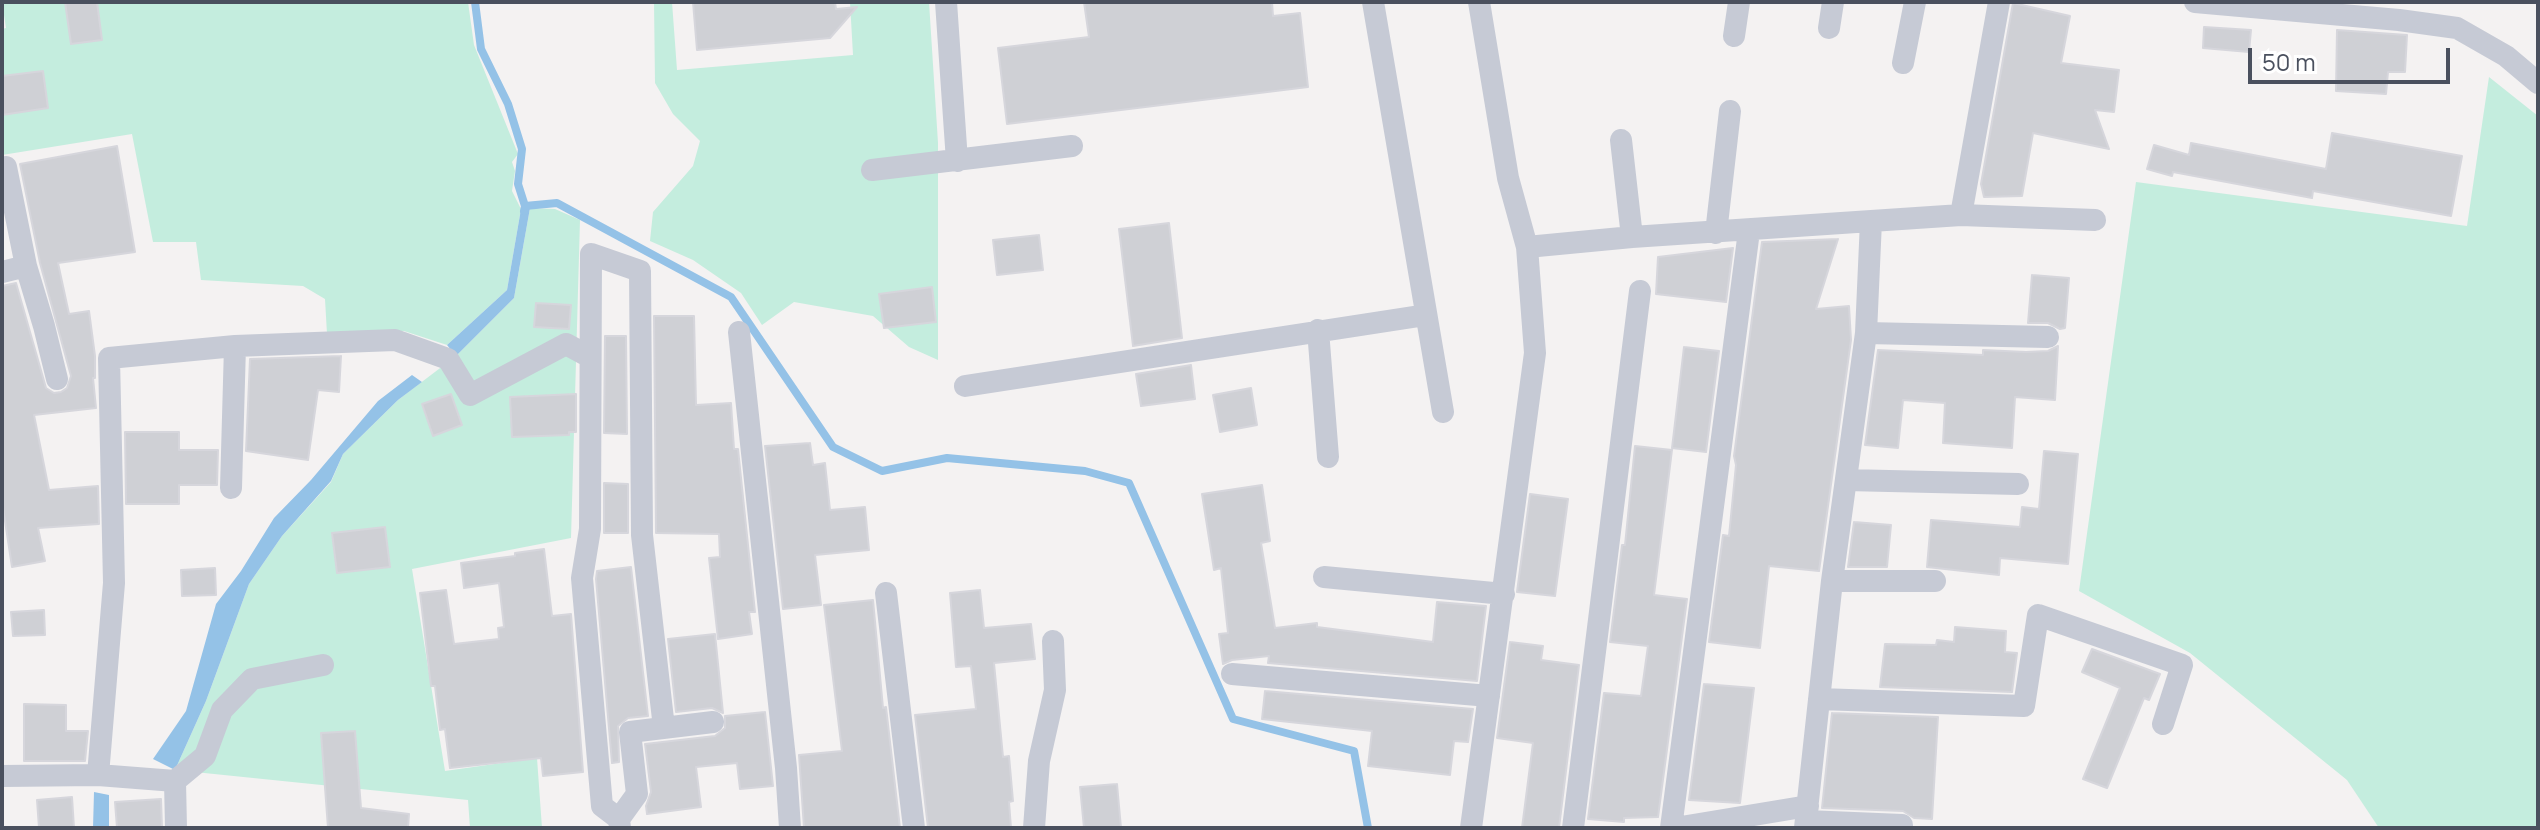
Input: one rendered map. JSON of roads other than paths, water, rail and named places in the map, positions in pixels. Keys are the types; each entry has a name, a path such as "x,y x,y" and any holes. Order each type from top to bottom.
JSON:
{"street":[{"path":"946,2 957,161"},
{"path":"1373,2 1443,412"},
{"path":"1471,828 1535,353 1527,247 1508,178 1479,2"},
{"path":"1734,36 1739,2"},
{"path":"1829,28 1833,2"},
{"path":"1903,63 1915,2"},
{"path":"1961,215 1999,2"},
{"path":"2195,2 2457,28 2506,56 2538,83"},
{"path":"1716,233 1730,111"},
{"path":"1621,140 1632,237"},
{"path":"872,170 1072,146"},
{"path":"6,167 26,266 57,379"},
{"path":"1527,247 1961,215 2095,220"},
{"path":"1806,818 1832,581 1866,333 1871,221"},
{"path":"1749,231 1673,828 1806,818 1902,825"},
{"path":"664,728 642,535 640,271 591,254 590,529 582,578 602,806 619,824 637,794 630,732 664,728 713,722"},
{"path":"2,272 26,266"},
{"path":"1573,828 1640,291"},
{"path":"965,386 1426,315"},
{"path":"1318,330 1328,457"},
{"path":"739,332 790,828"},
{"path":"1866,333 2048,337"},
{"path":"98,775 114,583 109,358 235,346 395,340 448,359 470,395 566,344 590,357"},
{"path":"231,488 235,346"},
{"path":"1846,480 2018,484"},
{"path":"1324,577 1504,594"},
{"path":"1832,581 1935,581"},
{"path":"886,593 914,828"},
{"path":"1819,699 2024,706 2038,615 2182,665 2163,724"},
{"path":"1034,828 1039,761 1055,690 1053,641"},
{"path":"2,776 98,775 175,781 205,756 222,710 252,679 323,665"},
{"path":"1232,674 1489,696"},
{"path":"175,781 176,828"}],"water":[{"path":"530,208 514,298 456,356 447,345 507,290 521,209"},
{"path":"412,375 422,382 398,400 343,454 331,481 282,536 249,584 206,701 175,770 153,759 186,711 216,604 274,518 311,480 378,401"},
{"path":"94,792 109,795 109,828 93,828"}],"waterway":[{"path":"475,2 481,49 508,104 522,149 518,184 524,211"},
{"path":"525,206 557,203 731,297 833,447 882,471 947,458 1085,471 1129,483 1233,719 1354,751 1368,828"}]}
